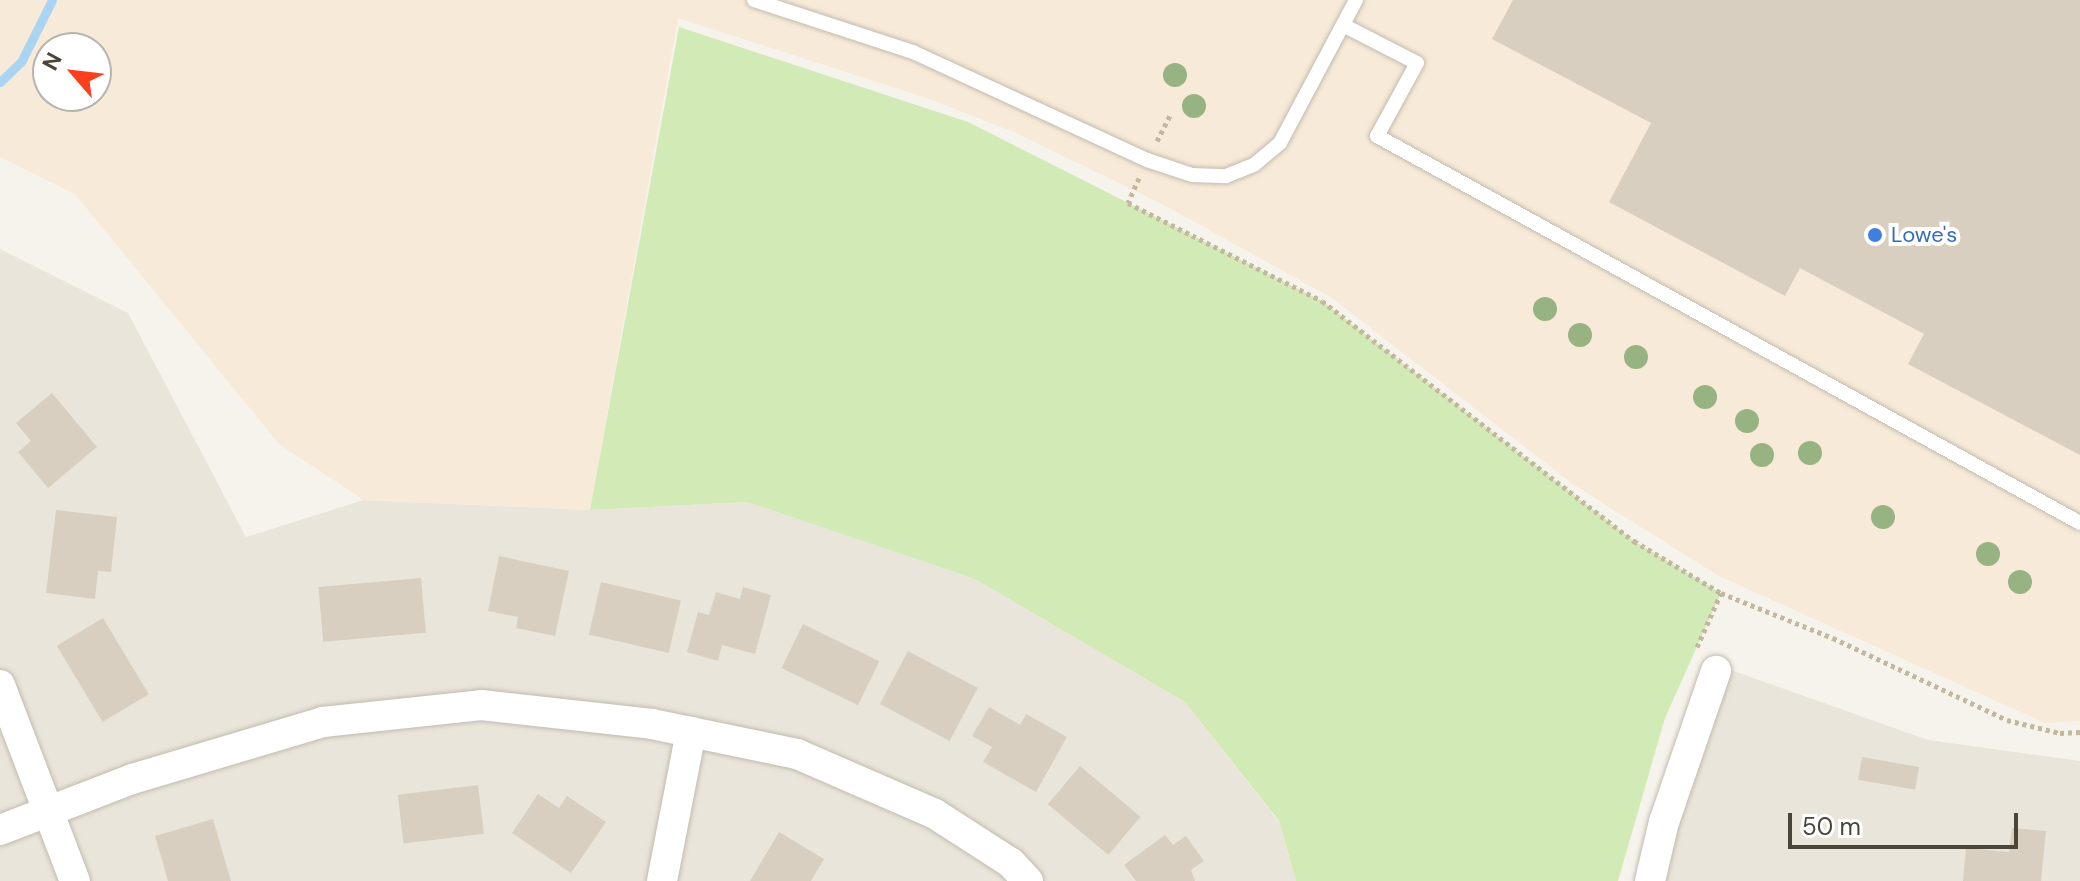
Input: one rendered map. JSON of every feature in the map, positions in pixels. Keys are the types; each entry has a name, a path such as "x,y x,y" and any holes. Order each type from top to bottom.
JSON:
{"street":[{"path":"1650,881 1664,822 1716,671"},
{"path":"0,685 75,881"},
{"path":"0,830 132,779 323,722 481,705 691,732 797,754 935,814 1011,863 1028,881"},
{"path":"662,881 691,732"}],"lane":[{"path":"754,0 913,52 1192,175 1226,176 1255,164 1280,143 1353,1"},
{"path":"1343,25 1417,63 1377,136 2080,523"}],"path":[{"path":"1128,203 1322,301 1634,541 1721,593 1833,638 2007,720 2060,733 2080,732"},
{"path":"1716,671 1692,659 1721,593"}],"shaded area":[{"path":"0,0 2080,0 2080,721 2045,723 1719,576 1574,485 1332,298 1162,204 1014,132 927,98 678,18 590,510 364,500 279,444 75,194 0,157"},
{"path":"0,249 128,313 246,537 364,500 590,510 747,502 975,579 1185,702 1279,822 1296,881 0,881"},
{"path":"1728,669 1928,740 2080,761 2080,881 1661,881"}],"green space":[{"path":"679,27 968,122 1322,301 1634,541 1721,593 1665,718 1618,881 1296,881 1279,821 1185,702 975,579 747,502 590,510"}],"building":[{"name":"Lowe's","path":"1513,0 2080,0 2080,455 1908,364 1924,334 1800,268 1785,296 1609,202 1651,123 1492,39"},
{"path":"52,393 97,447 48,488 18,452 31,441 16,423"},
{"path":"56,510 117,517 111,572 98,571 95,599 46,593"},
{"path":"499,556 569,571 555,636 516,628 518,617 488,611"},
{"path":"421,578 426,633 323,642 318,587"},
{"path":"601,582 681,600 669,653 589,635"},
{"path":"743,587 771,595 755,654 722,645 718,661 687,652 698,612 709,615 716,592 740,599"},
{"path":"103,618 149,694 103,722 57,646"},
{"path":"803,624 879,661 858,705 782,668"},
{"path":"908,651 978,688 950,741 880,704"},
{"path":"989,707 1020,725 1026,714 1067,737 1036,792 983,762 992,747 972,736"},
{"path":"1862,757 1919,767 1915,790 1858,780"},
{"path":"1080,766 1141,817 1108,855 1048,804"},
{"path":"478,785 484,834 404,844 398,795"},
{"path":"538,794 559,808 567,796 606,822 571,873 512,833"},
{"path":"213,819 231,881 168,881 155,836"},
{"path":"2012,828 2046,831 2041,881 1963,881 1966,848 2009,852"},
{"path":"779,832 824,859 811,881 750,881"},
{"path":"1165,835 1173,845 1186,836 1204,861 1191,870 1195,881 1136,881 1124,865"}],"waterway":[{"path":"0,82 21,62 52,0"}],"place":[{"name":"Lowe's","path":"1875,235"}]}
